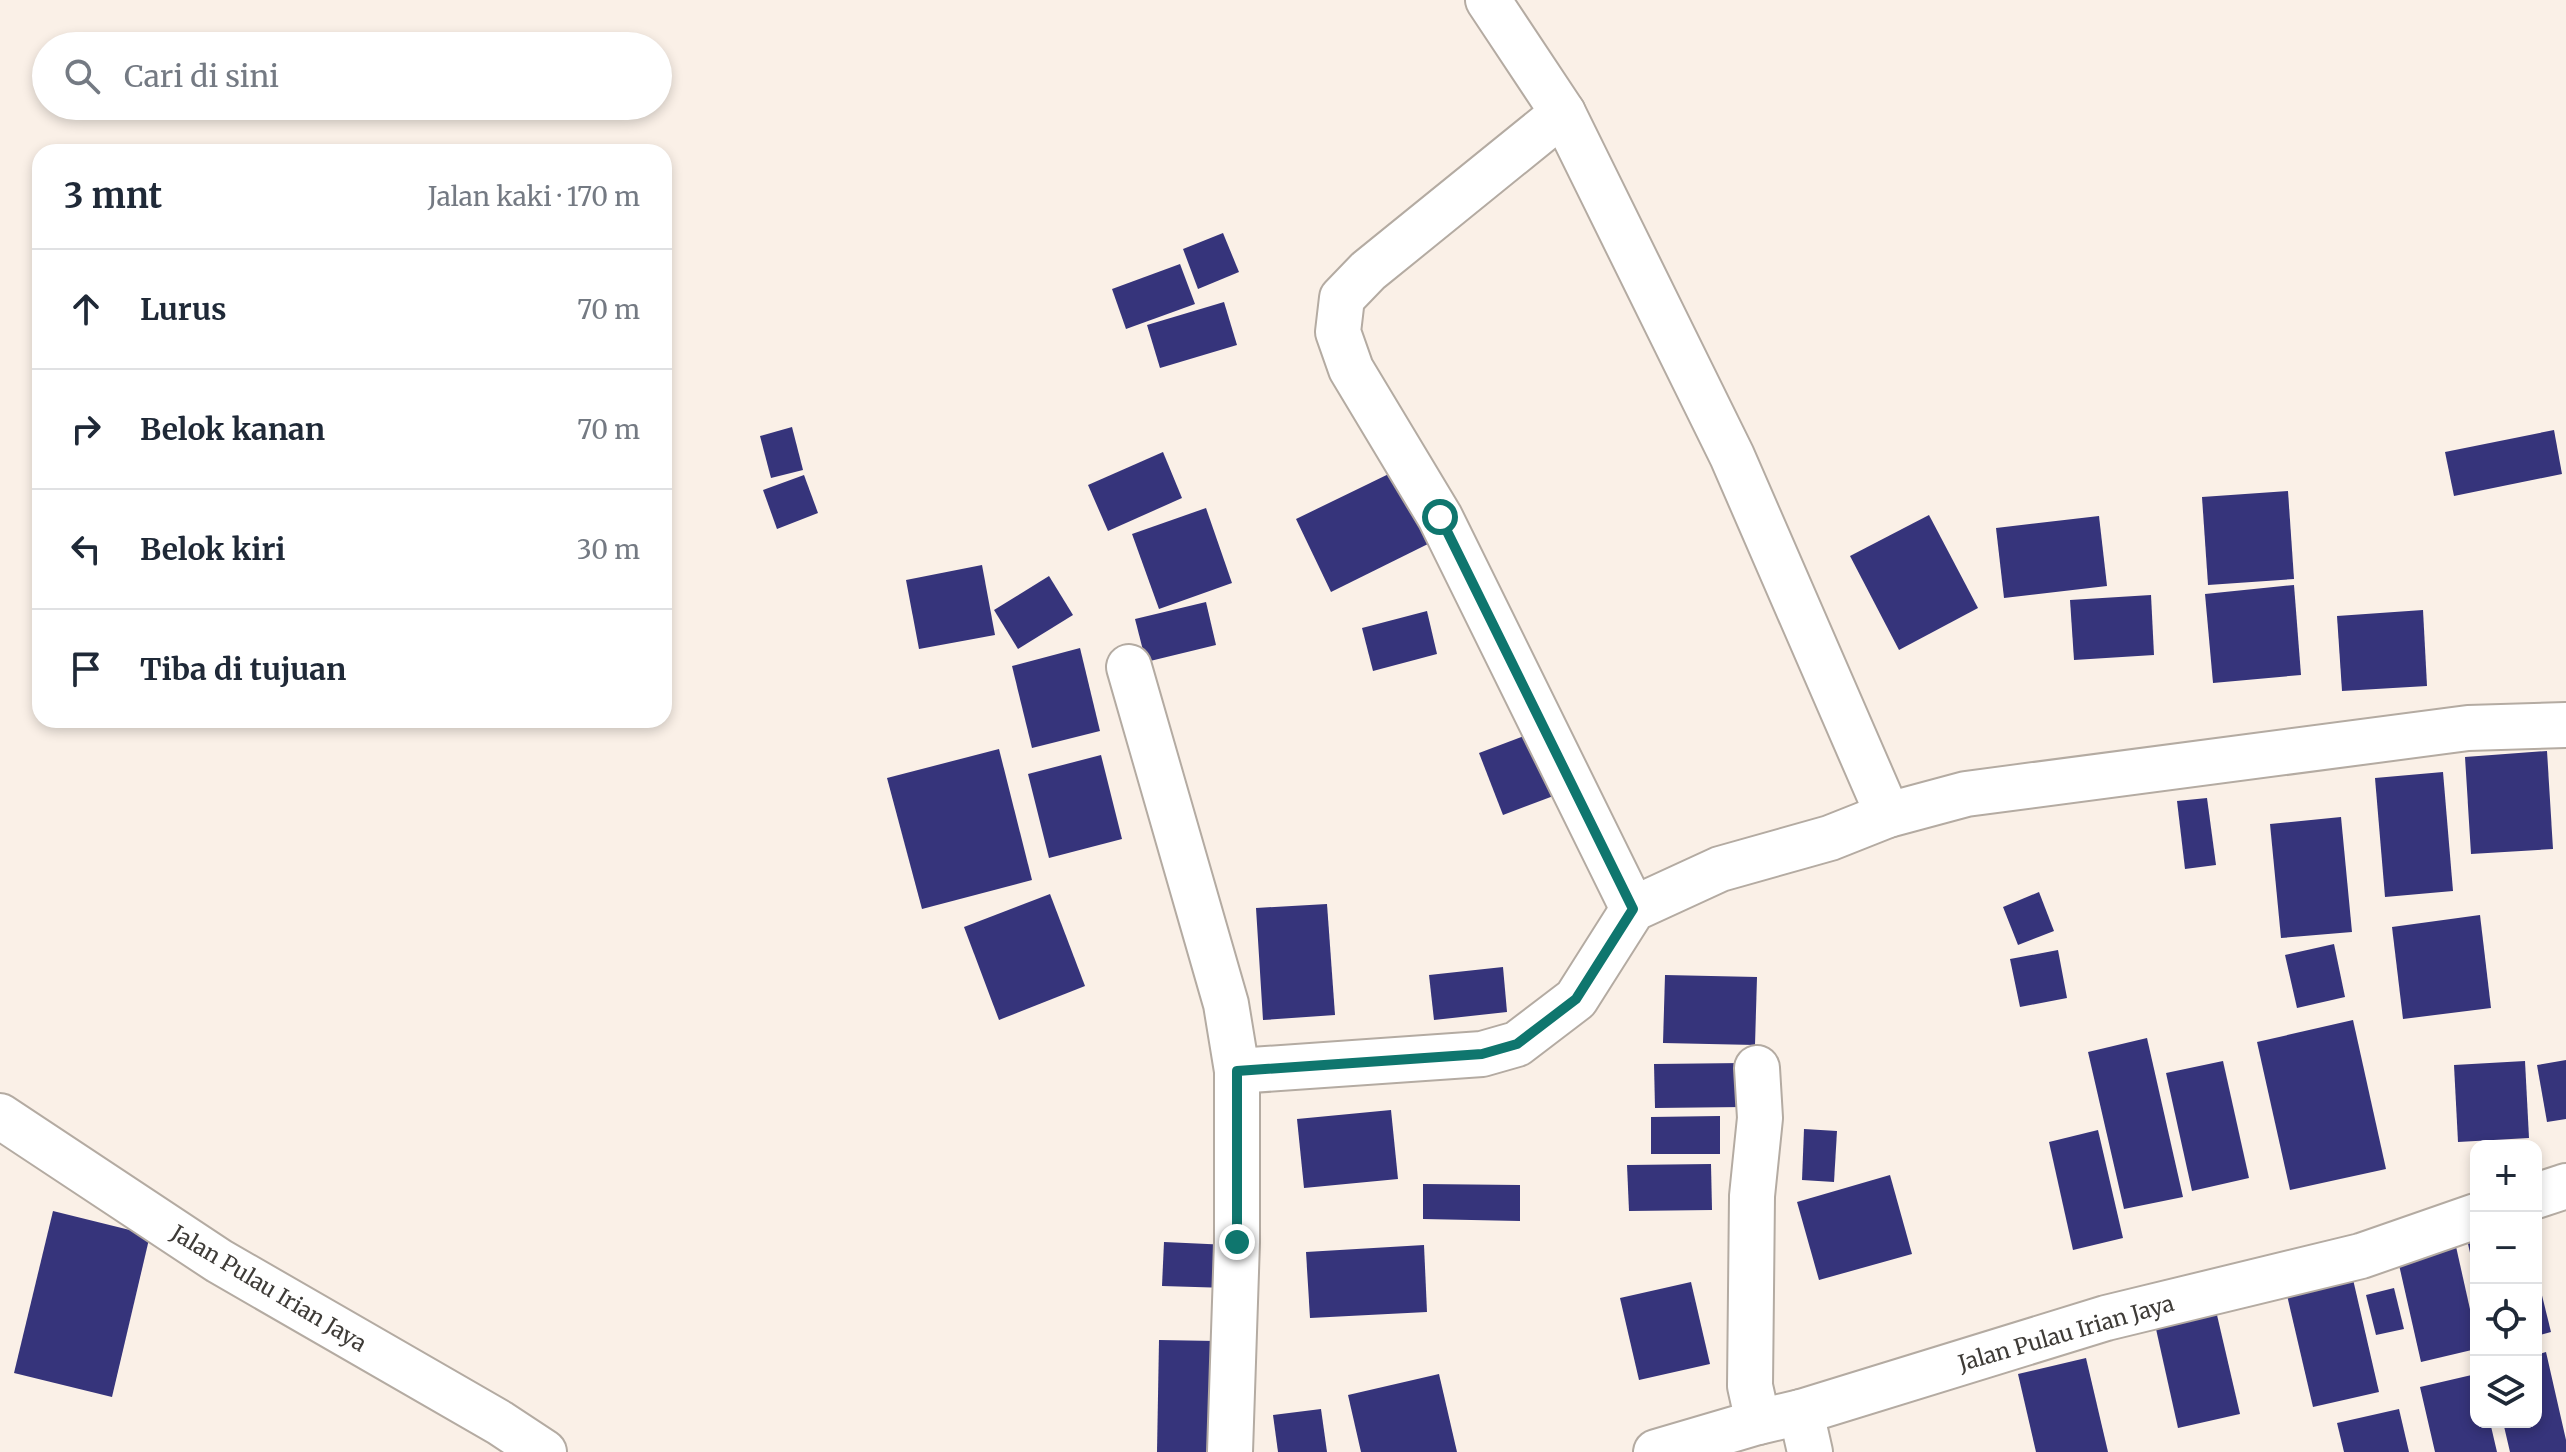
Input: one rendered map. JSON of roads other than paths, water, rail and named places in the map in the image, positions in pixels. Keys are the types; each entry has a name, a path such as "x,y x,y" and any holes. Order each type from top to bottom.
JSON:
{"street":[{"path":"1488,0 1563,113 1732,456 1888,815"},
{"path":"1563,113 1368,271 1342,298 1338,332 1351,369 1440,517 1633,909"},
{"path":"1129,667 1226,1004 1237,1071 1237,1242 1230,1452"},
{"path":"1237,1071 1482,1054 1517,1044 1576,999 1633,909 1720,869 1830,838 1888,815 1966,794 2468,728 2566,725"},
{"path":"1757,1068 1760,1118 1752,1196 1750,1386 1758,1422"},
{"name":"Jalan Pulau Irian Jaya","path":"0,1116 219,1261 500,1423 544,1452"},
{"name":"Jalan Pulau Irian Jaya","path":"1656,1452 1758,1422 1805,1432 2106,1318 2361,1256 2470,1218"}]}
